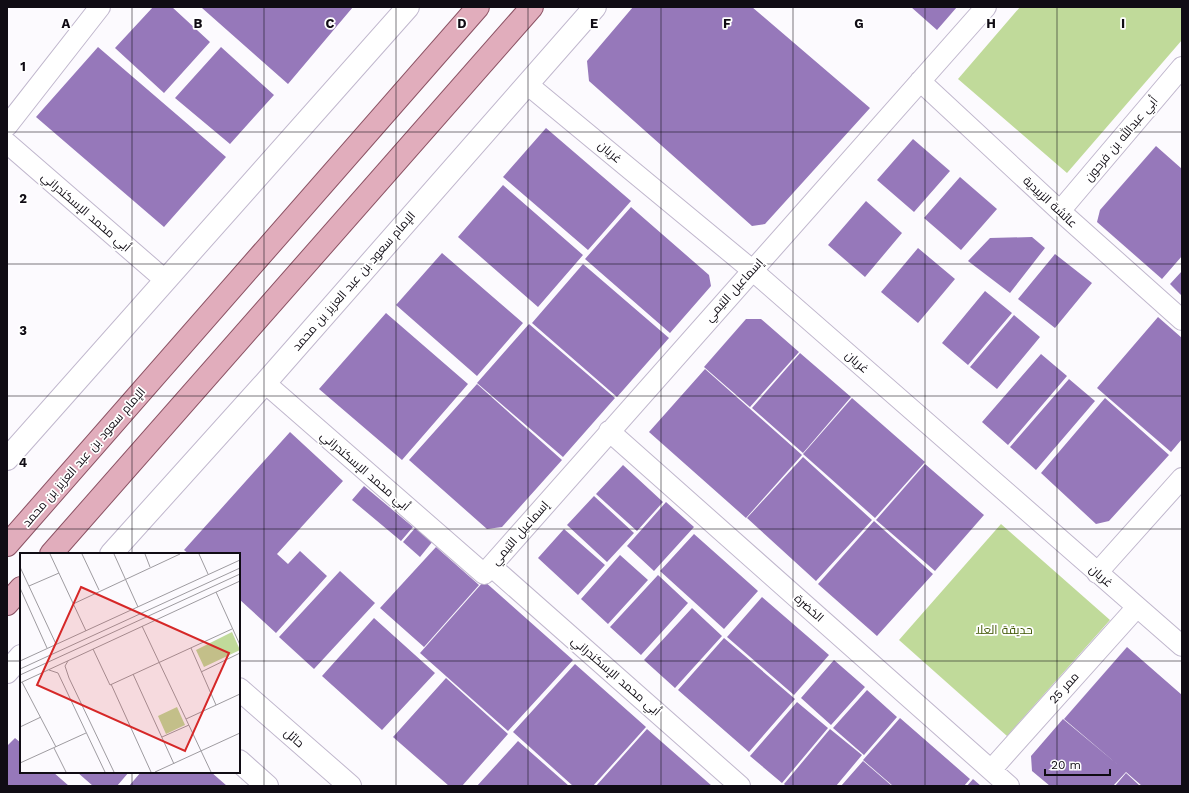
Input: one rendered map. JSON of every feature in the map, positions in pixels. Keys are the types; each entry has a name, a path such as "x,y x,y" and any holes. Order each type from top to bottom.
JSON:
{"main road":[{"name":"الإمام سعود بن عبد العزيز بن محمد","path":"7,545 478,7"},
{"path":"52,553 532,7"},
{"path":"7,604 20,589"}],"street":[{"path":"7,126 100,7"},
{"path":"7,459 408,7"},
{"name":"الإمام سعود بن عبد العزيز بن محمد","path":"112,553 265,383 595,7"},
{"name":"إسماعيل التيمي","path":"488,570 609,431 986,7"},
{"name":"أبي عبدالله بن فرحون","path":"1060,211 1182,67"},
{"name":"عائشة الزبيدية","path":"920,81 1060,211 1182,320"},
{"name":"غريان","path":"527,84 752,270 1182,646"},
{"name":"أبي محمد الإسكندراني","path":"7,144 165,280"},
{"name":"أبي محمد الإسكندراني","path":"265,383 488,570 740,786"},
{"name":"الخضرة","path":"609,431 1009,786"},
{"path":"1097,573 1182,478"},
{"path":"128,553 142,519"},
{"name":"ممر 25","path":"991,770 1137,607"},
{"name":"حائل","path":"240,690 350,786"},
{"path":"240,762 267,786"}],"green space":[{"path":"1020,7 1182,7 1182,40 1067,173 958,79"},
{"name":"حديقة العلا","path":"1001,524 1110,620 1007,736 899,640"}],"building":[{"path":"153,7 172,7 210,42 164,93 115,48"},
{"path":"353,7 288,84 202,8"},
{"path":"633,7 752,7 870,108 765,224 752,226 589,81 587,61"},
{"path":"911,7 957,7 937,30"},
{"path":"98,47 226,157 164,227 36,117"},
{"path":"221,47 274,95 230,144 175,98"},
{"path":"546,128 631,201 588,250 503,177"},
{"path":"913,139 950,171 914,212 877,180"},
{"path":"1156,146 1182,169 1182,256 1162,279 1097,222 1100,210"},
{"path":"960,177 997,209 961,250 924,218"},
{"path":"503,185 583,255 538,307 458,237"},
{"path":"866,201 902,233 865,277 828,245"},
{"path":"631,207 709,275 711,286 670,333 585,259"},
{"path":"1032,237 1045,248 1010,293 968,261 990,238"},
{"path":"918,248 955,279 918,323 881,292"},
{"path":"442,253 523,323 477,376 396,305"},
{"path":"1055,254 1092,283 1055,328 1018,299"},
{"path":"583,264 669,338 617,397 532,323"},
{"path":"1182,271 1182,296 1170,284"},
{"path":"985,291 1012,313 968,365 942,343"},
{"path":"386,313 468,384 402,460 319,389"},
{"path":"1014,315 1040,337 997,389 970,367"},
{"path":"1158,317 1182,338 1182,439 1171,452 1097,388"},
{"path":"746,319 761,319 799,352 750,407 704,367"},
{"path":"529,324 615,398 563,457 477,383"},
{"path":"800,353 851,397 803,453 752,408"},
{"path":"1041,354 1067,376 1008,445 982,422"},
{"path":"705,369 802,455 746,518 649,432"},
{"path":"1069,379 1095,401 1036,470 1010,447"},
{"path":"477,384 562,460 502,527 487,529 409,460"},
{"path":"852,398 925,462 875,518 803,454"},
{"path":"1105,398 1169,455 1109,521 1096,524 1041,473"},
{"path":"290,432 343,481 277,554 288,564 300,551 327,576 276,633 240,600 240,553 188,553 184,550"},
{"path":"803,457 872,520 816,581 747,518"},
{"path":"925,464 984,515 935,571 876,520"},
{"path":"623,465 663,502 637,531 596,494"},
{"path":"364,486 413,527 401,541 352,500"},
{"path":"594,496 634,533 607,562 567,525"},
{"path":"666,502 694,527 654,571 627,546"},
{"path":"874,521 933,574 877,636 818,584"},
{"path":"416,527 433,541 420,557 403,542"},
{"path":"564,529 605,565 578,595 538,558"},
{"path":"694,534 758,591 724,629 660,571"},
{"path":"436,547 479,585 424,647 380,608"},
{"path":"620,555 648,580 608,624 581,599"},
{"path":"340,571 375,603 314,669 279,637"},
{"path":"658,575 688,603 641,655 610,627"},
{"path":"484,581 573,660 508,731 420,653"},
{"path":"762,597 829,655 794,695 727,637"},
{"path":"692,608 722,636 675,688 644,660"},
{"path":"374,618 435,673 382,730 322,676"},
{"path":"724,638 795,699 749,752 678,690"},
{"path":"1127,647 1182,695 1182,786 1142,786 1126,772 1113,786 1050,786 1032,771 1031,756 1063,719 1117,764 1064,719"},
{"path":"834,660 865,687 831,725 801,698"},
{"path":"575,664 646,727 593,786 573,786 513,732"},
{"path":"446,678 508,734 462,786 449,786 393,737"},
{"path":"867,690 897,717 864,755 833,728"},
{"path":"797,702 828,728 782,783 750,756"},
{"path":"900,718 970,779 964,786 893,786 863,760"},
{"path":"647,729 712,786 596,786"},
{"path":"830,729 862,755 836,786 786,786 784,784"},
{"path":"15,738 20,742 20,773 54,773 69,786 7,786 7,746"},
{"path":"518,741 569,786 477,786"},
{"path":"863,761 892,786 841,786"},
{"path":"78,773 128,773 117,786 93,786"},
{"path":"140,773 212,773 227,786 129,786"},
{"path":"1126,773 1140,786 1115,786"},
{"path":"973,779 981,786 967,786"}]}
